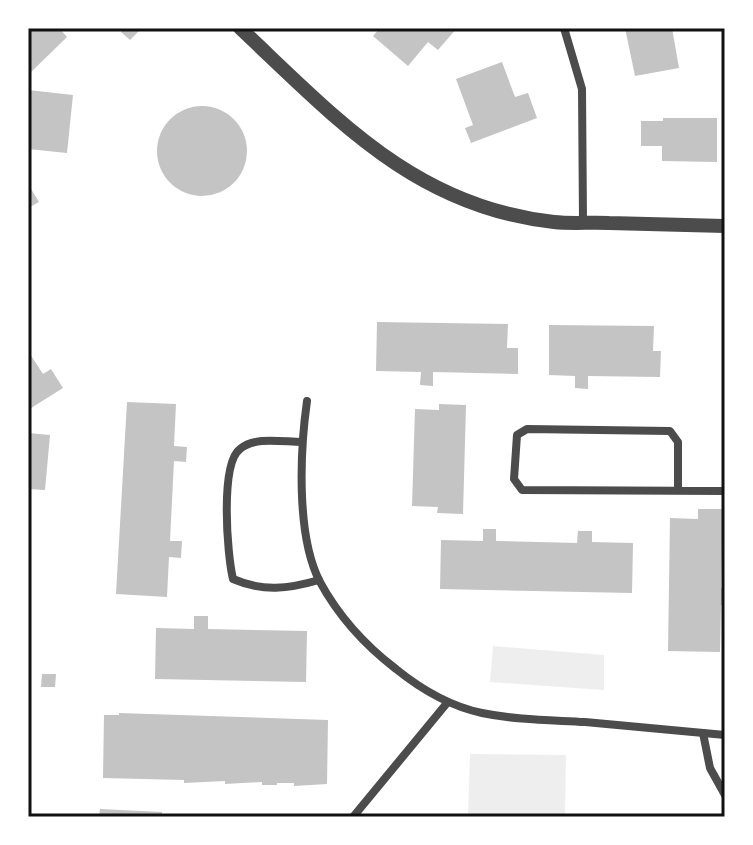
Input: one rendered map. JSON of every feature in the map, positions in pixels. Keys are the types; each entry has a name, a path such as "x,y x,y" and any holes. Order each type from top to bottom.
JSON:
{"street":[{"path":"240,28 344,126 406,172 470,202 506,213 555,222 725,226"},
{"path":"564,28 582,89 583,222"},
{"path":"307,401 302,442 303,512 319,580 369,646 409,680 447,703 480,713 725,735"},
{"path":"678,490 678,442 670,431 527,429 517,435 514,479 522,490 725,491"},
{"path":"302,442 249,443 237,451 229,465 228,557 233,579 253,588 295,587 319,580"},
{"path":"353,817 447,703"},
{"path":"703,733 710,768 725,795"}],"shaded area":[{"path":"493,646 604,655 604,690 490,682"},
{"path":"470,754 566,755 565,817 468,817"}],"building":[{"path":"28,28 59,28 67,37 28,75"},
{"path":"124,28 142,28 130,40 121,32"},
{"path":"380,28 457,28 438,50 428,42 408,66 373,36"},
{"path":"625,28 672,28 679,68 635,76"},
{"path":"502,62 515,97 528,93 537,118 471,143 465,128 473,125 456,79"},
{"path":"28,90 73,95 67,153 28,149"},
{"path":"193,106 211,106 227,113 240,126 247,142 247,160 240,176 227,189 211,196 193,196 177,189 164,176 157,160 157,142 164,126 177,113"},
{"path":"663,118 717,118 717,162 662,161 662,146 641,146 641,121 663,121"},
{"path":"28,184 39,202 28,208"},
{"path":"377,322 508,324 507,348 518,348 518,374 433,372 433,386 420,385 421,372 376,371"},
{"path":"549,325 654,326 653,351 661,351 660,377 588,376 588,389 575,388 575,376 549,375"},
{"path":"28,351 43,374 51,369 63,388 28,410"},
{"path":"127,402 176,404 174,446 187,447 186,462 174,461 170,541 182,541 181,558 169,557 167,597 116,594"},
{"path":"439,404 466,405 463,514 437,513 438,507 412,506 415,409 439,410"},
{"path":"28,433 50,435 45,490 28,489"},
{"path":"698,509 723,509 721,588 725,588 725,605 721,605 720,652 668,651 670,518 698,519"},
{"path":"483,529 496,529 496,541 577,543 578,531 592,531 592,542 633,543 632,593 440,589 441,540 483,541"},
{"path":"194,616 208,616 208,629 307,631 306,682 155,679 156,628 194,629"},
{"path":"42,674 56,674 55,687 41,687"},
{"path":"104,715 328,720 327,784 294,786 294,783 184,783 184,780 103,778"},
{"path":"100,809 162,812 162,817 99,817"}]}
